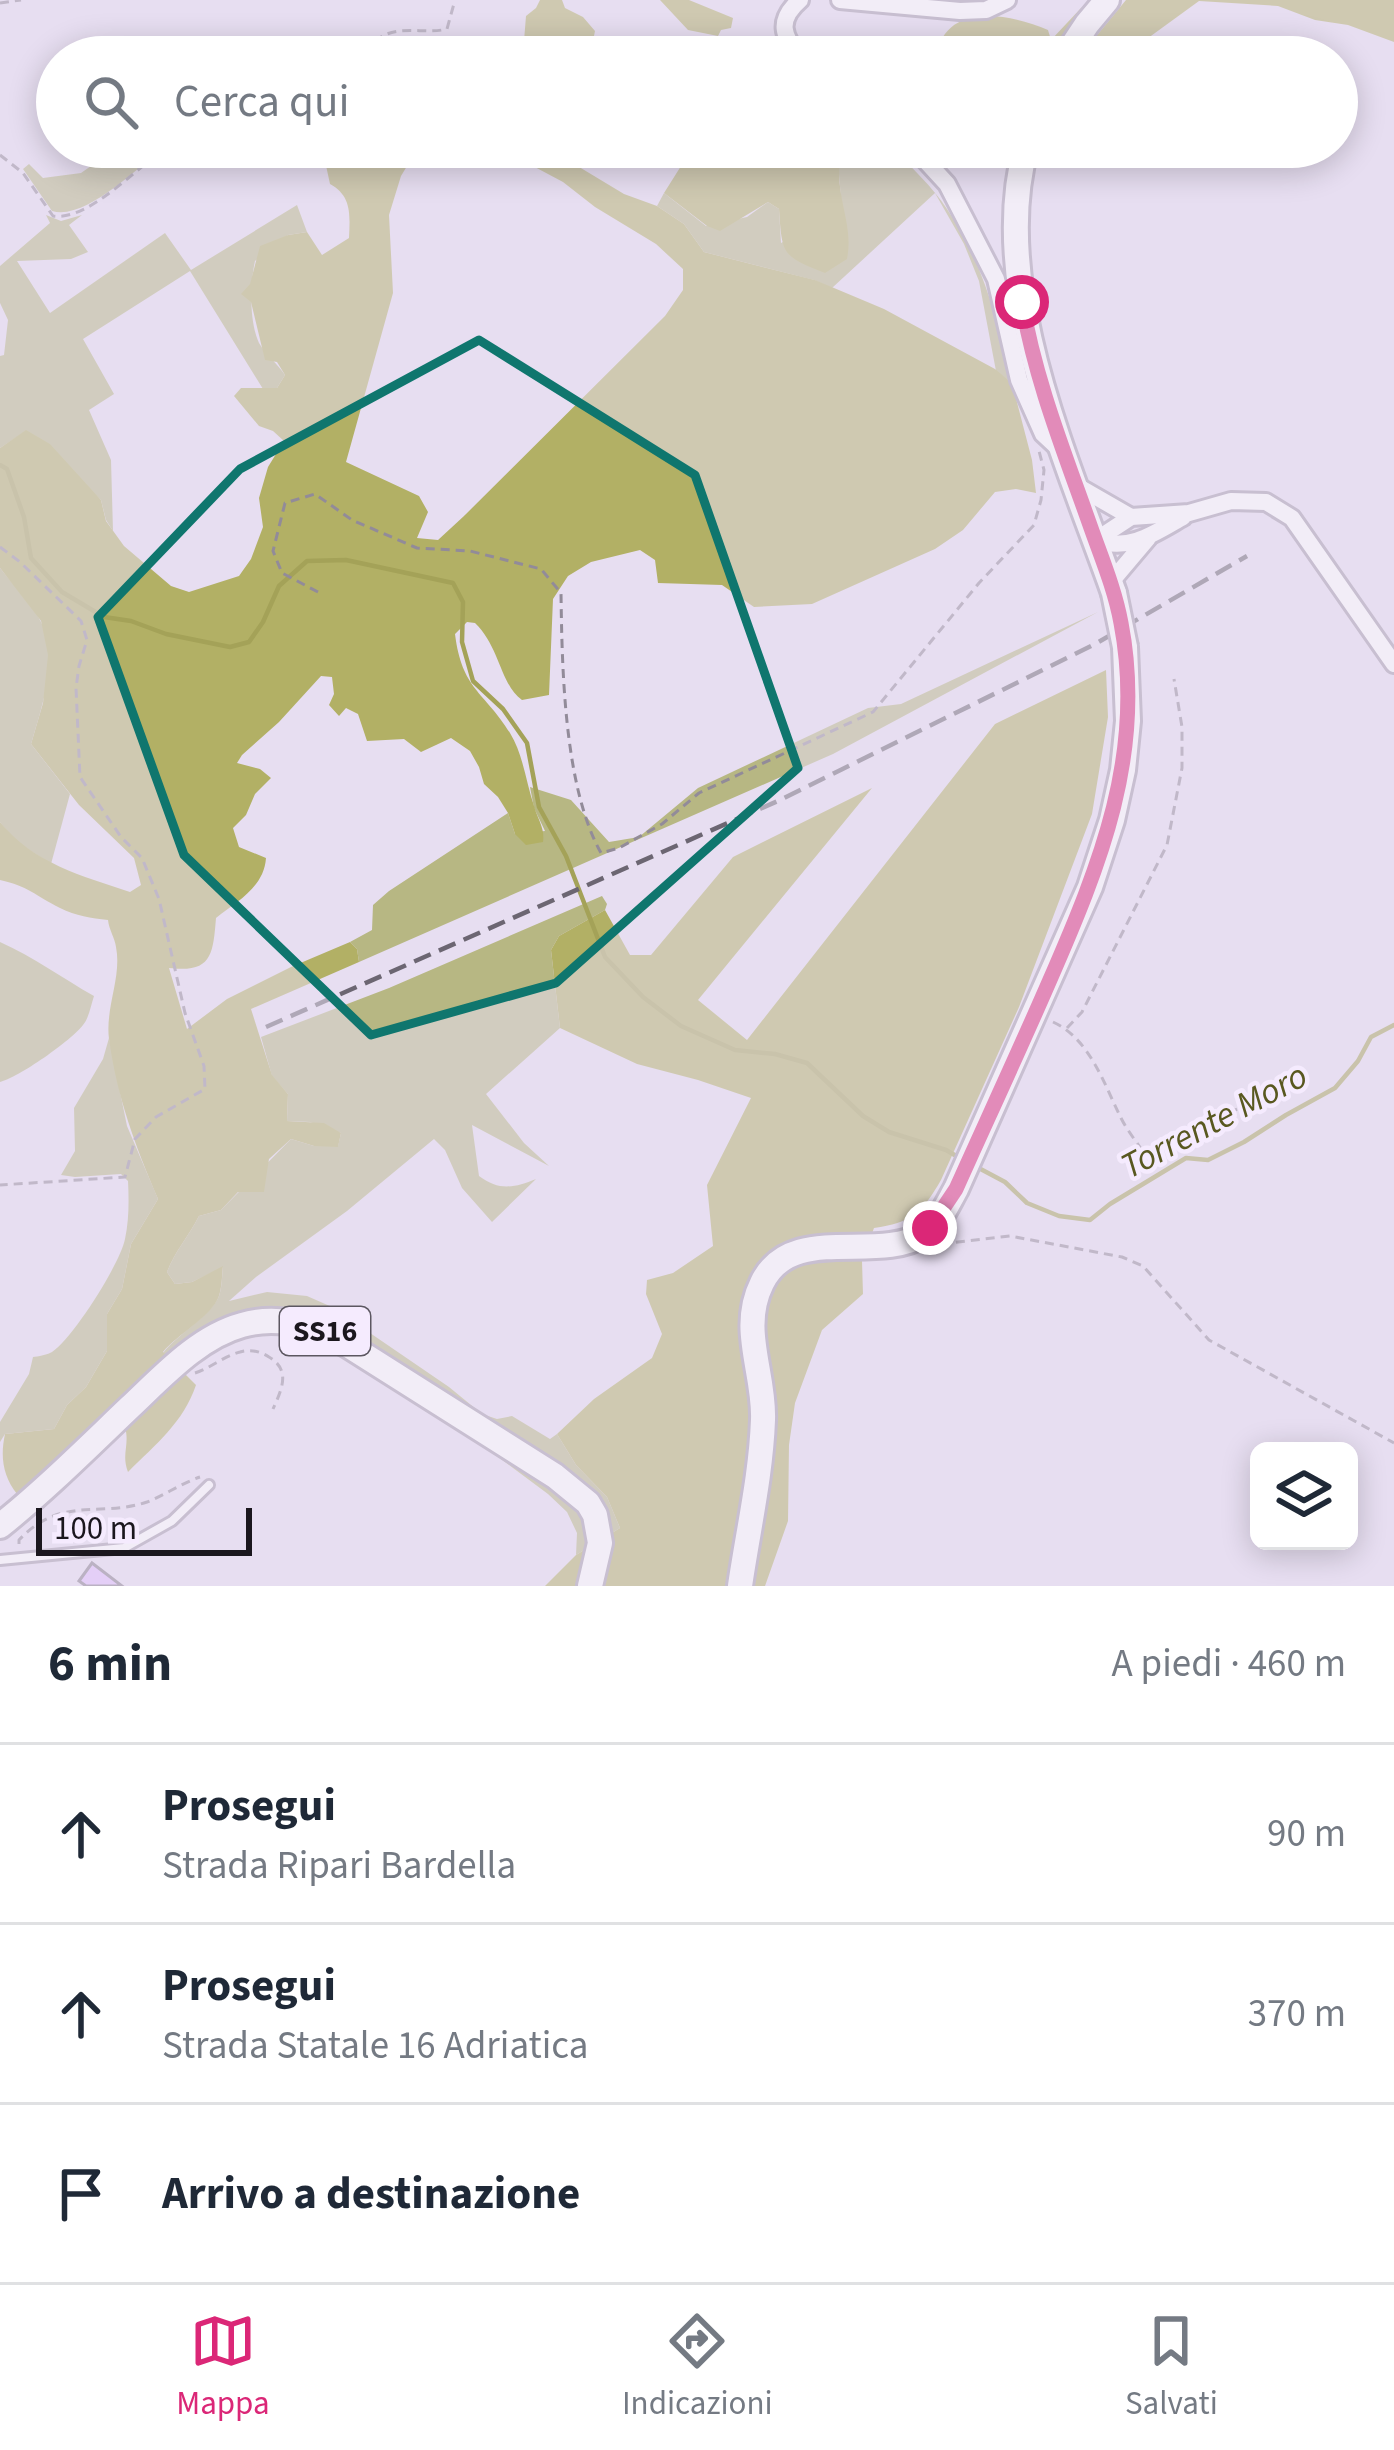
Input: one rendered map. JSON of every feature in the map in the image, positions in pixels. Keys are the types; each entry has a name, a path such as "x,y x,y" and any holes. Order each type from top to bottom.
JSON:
{"main road":[{"path":"1079,36 1107,0"},
{"path":"740,1586 764,1417 751,1324 760,1286 778,1262 798,1252 904,1242 937,1222 1090,887 1123,770 1128,721 1125,647 1112,588 1034,357 1022,302 1017,211 1023,168"},
{"name":"SS16","path":"0,1526 209,1340 241,1325 297,1323 325,1331 555,1476 588,1503 600,1543 590,1586"}],"street":[{"path":"786,36 788,13 800,0"},
{"path":"840,0 960,11 986,10 1007,0"},
{"path":"932,168 947,184 996,279 1019,380 1043,434 1065,452"},
{"path":"1009,339 1021,354 1034,357"},
{"path":"1077,486 1131,518"},
{"path":"1096,540 1131,518 1189,513 1231,501 1266,502 1292,518 1394,664"},
{"path":"1112,588 1125,562 1148,538 1189,513"},
{"path":"1096,540 1111,545 1148,538"}],"lane":[{"path":"0,1560 124,1548 172,1521 209,1485"}],"path":[{"path":"0,3 21,0"},
{"path":"381,36 447,29 455,0"},
{"path":"0,155 23,173 53,216 60,218 82,210 139,168"},
{"path":"317,592 282,573 273,551 285,503 315,494 352,520 417,548 470,550 541,569 561,592 562,676 574,767 589,831 601,853 662,824 699,793 873,712 1034,525 1044,470 1038,447"},
{"path":"0,548 81,621 87,640 76,688 80,777 121,837 142,858 160,899 185,1013 204,1066 205,1089 156,1117 135,1139 125,1177 0,1185"},
{"path":"1067,1028 1082,1012 1167,845 1182,768 1182,727 1174,679"},
{"path":"1035,1013 1067,1028 1087,1051 1143,1152 1254,1105 1283,1090 1302,1070"},
{"path":"904,1242 930,1245 1010,1236 1122,1257 1143,1266 1209,1340 1394,1443"},
{"path":"178,1364 199,1373 244,1351 263,1354 284,1372 273,1408"},
{"path":"19,1558 19,1540 29,1529 68,1510 145,1503 202,1476 209,1485"}],"highlighted area":[{"path":"479,340 695,475 798,768 556,983 371,1035 184,855 98,617 240,469"}],"green space":[{"path":"29,164 43,178 88,168 139,168 96,200 66,212 52,211 23,169"},
{"path":"838,168 912,168 921,177 935,192 960,229 980,271 1012,383 996,371 979,281 935,193 832,288 704,252 684,224 657,206 664,193 706,226 747,217 768,202 779,209 781,243 842,210"},
{"path":"297,205 307,232 288,235 255,261 252,280 256,334 285,375 277,388 263,389 190,271 83,339 114,394 89,410 111,460 113,531 101,500 26,431 0,448 0,356 4,355 8,320 0,303 0,266 50,223 46,215 61,221 82,215 69,225 88,252 71,259 17,261 50,313 165,233 191,270"},
{"path":"0,568 33,608 49,652 47,683 31,744 70,794 51,864 14,840 0,822"},
{"path":"1098,612 833,754 359,962 350,942 372,930 373,905 389,891 508,813 515,834 545,831 530,787 571,800 609,842 639,837 698,788 868,708 901,704"},
{"path":"602,896 605,910 559,936 551,950 560,1028 486,1094 524,1143 549,1166 472,1125 479,1176 507,1186 536,1179 492,1222 462,1188 445,1150 434,1139 229,1301 267,1292 307,1296 332,1307 482,1414 497,1419 512,1416 550,1439 557,1434 576,1465 607,1497 620,1528 576,1555 577,1533 567,1512 548,1494 458,1427 319,1341 281,1334 246,1336 214,1349 185,1375 163,1353 209,1310 220,1293 223,1267 192,1282 175,1284 167,1272 199,1216 221,1210 291,1139 338,1146 341,1133 310,1122 287,1121 288,1094 272,1076 261,1037 389,988"},
{"path":"0,942 94,996 77,1032 0,1082"},
{"path":"109,1038 127,1126 158,1199 131,1244 122,1289 107,1314 107,1351 86,1387 67,1405 54,1429 5,1434 0,1442 0,1422 29,1374 33,1357 52,1352 72,1332 105,1282 125,1239 128,1181 121,1174 61,1175 75,1151 74,1108 103,1059"}],"shaded area":[{"path":"540,0 562,0 565,8 583,17 594,36 524,36 526,16"},
{"path":"660,0 689,0 733,18 731,28 718,36 688,30"},
{"path":"1126,0 1394,0 1394,42 1278,6 1199,1 1151,36 1096,36"},
{"path":"1082,7 1063,36 1055,36"},
{"path":"982,16 1016,19 1048,30 1050,36 944,36 952,26"},
{"path":"327,168 406,168 389,215 393,293 346,462 419,496 428,512 417,538 438,540 464,516 665,316 683,290 683,269 656,244 537,168 581,168 684,224 704,252 815,280 884,309 995,369 1012,383 1036,493 995,492 963,530 935,549 812,604 754,607 722,585 658,583 655,560 640,550 591,562 568,576 553,599 549,695 522,700 509,685 483,633 475,623 467,622 455,634 458,653 475,689 514,741 543,842 526,845 515,834 508,813 484,784 470,751 451,738 421,752 404,739 367,741 358,714 346,708 339,716 329,705 334,694 332,677 321,676 237,763 260,769 271,778 233,828 239,847 266,858 260,877 216,918 211,952 202,964 169,968 187,1029 227,999 291,967 350,942 357,949 359,962 251,1009 272,1075 288,1094 287,1121 324,1123 341,1133 338,1147 291,1139 269,1159 264,1192 238,1192 221,1210 199,1216 178,1250 167,1272 175,1284 192,1282 223,1266 215,1303 163,1352 196,1385 168,1432 128,1472 125,1427 104,1417 17,1494 4,1466 5,1434 54,1429 67,1405 86,1387 107,1351 107,1314 122,1289 131,1244 158,1199 128,1121 112,1060 108,1027 117,958 108,920 72,913 0,880 0,822 27,848 59,866 130,892 141,885 134,858 79,805 31,744 43,703 48,655 41,621 0,568 0,448 26,430 50,444 101,500 106,521 124,546 171,586 189,592 239,576 263,527 259,498 268,467 284,441 259,426 234,396 241,388 277,388 285,375 277,362 265,360 251,302 241,294 250,284 260,246 307,232 322,255 349,238 348,207 330,184"},
{"path":"680,168 840,168 847,259 825,273 792,257 781,236 779,209 768,202 720,231 664,193"},
{"path":"1106,670 1108,717 1092,814 1019,1007 941,1180 914,1214 874,1228 862,1261 863,1294 822,1330 795,1403 788,1521 765,1586 545,1586 576,1555 620,1528 607,1497 576,1465 557,1434 594,1399 652,1358 662,1334 646,1294 647,1280 673,1273 713,1246 707,1185 751,1098 637,1064 560,1028 551,950 559,936 605,910 630,955 651,955 733,857 872,788 698,1000 747,1040 995,724"}],"building":[{"path":"92,1563 122,1586 86,1586 79,1581"}],"waterway":[{"name":"Torrente Moro","path":"0,465 7,469 24,517 31,558 62,592 104,617 166,634 230,647 249,642 279,586 307,561 346,560 453,583 463,602 462,642 473,681 503,709 527,743 539,807 566,856 605,957 643,997 681,1026 735,1050 807,1063 863,1116 889,1132 958,1157"},
{"name":"Torrente Moro","path":"973,1165 1005,1182 1027,1203 1059,1216 1090,1220 1186,1158 1208,1160 1335,1088 1371,1037 1394,1025"}],"railway":[{"path":"266,1027 780,800 1095,644 1247,556"}],"route":[{"path":"930,1228 956,1189 1090,887 1112,820 1128,721 1121,620 1038,374 1022,302"}]}
